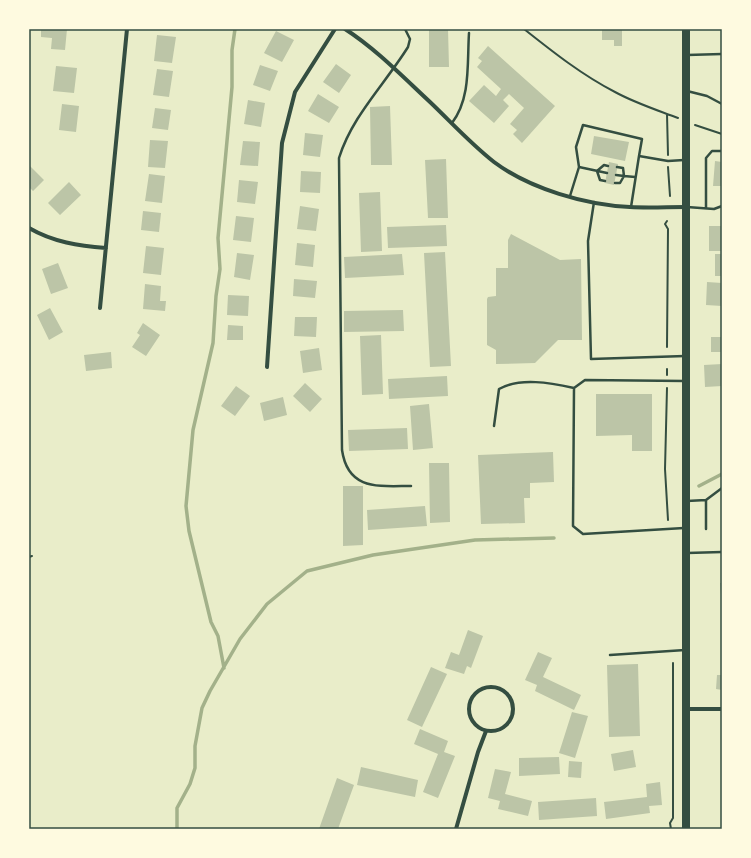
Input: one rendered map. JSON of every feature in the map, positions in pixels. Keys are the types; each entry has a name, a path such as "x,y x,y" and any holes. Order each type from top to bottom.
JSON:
{"main road":[{"path":"686,29 686,829"}],"street":[{"path":"100,308 127,29"},
{"path":"267,367 282,143 287,118 294,92 335,29"},
{"path":"345,29 394,69 495,162 522,179 550,191 594,202 631,207 685,207"},
{"path":"29,228 44,236 61,242 106,248"},
{"path":"495,687 506,692 512,702 513,713 508,724 498,730 486,731 476,726 470,716 469,705 474,694 484,688 495,687"},
{"path":"686,709 722,709"},
{"path":"456,829 473,766 486,731"}],"lane":[{"path":"406,29 410,39 408,47 343,142 339,158 342,450 344,462 349,472 372,486 411,486"},
{"path":"452,124 461,112 466,98 469,33"},
{"path":"686,55 722,54"},
{"path":"687,91 707,96 722,104"},
{"path":"570,196 579,167 576,147 583,125 642,139 631,207"},
{"path":"706,208 706,158 712,151 722,151"},
{"path":"639,156 668,161 686,160"},
{"path":"597,171 604,165 608,166"},
{"path":"579,167 607,173"},
{"path":"615,183 620,183 624,176 623,168 617,167"},
{"path":"597,171 600,180 605,181"},
{"path":"616,175 635,177"},
{"path":"594,202 588,241 591,359 686,356"},
{"path":"685,207 714,209 722,206"},
{"path":"494,426 499,389 509,384 553,383 574,388 585,380 686,381"},
{"path":"574,388 573,526 583,534 686,527"},
{"path":"686,501 706,500 722,488"},
{"path":"706,500 706,529"},
{"path":"686,553 722,552"},
{"path":"610,655 686,650"}],"path":[{"path":"524,29 556,55 588,77 616,93 667,114"},
{"path":"698,126 722,134"},
{"path":"667,221 665,224 668,229 667,347"},
{"path":"667,369 666,469 668,520"},
{"path":"671,829 673,663"}],"building":[{"path":"41,29 67,29 65,50 51,49 52,38 41,37"},
{"path":"429,29 448,29 449,67 429,67"},
{"path":"602,29 622,29 622,46 614,46 614,40 602,40"},
{"path":"276,31 294,40 282,62 264,53"},
{"path":"157,35 176,37 172,63 154,61"},
{"path":"488,46 555,106 522,143 513,134 517,130 510,124 524,108 509,94 503,100 509,106 494,123 469,101 484,85 496,96 501,89 477,67 482,61 478,58"},
{"path":"336,64 351,75 339,93 323,82"},
{"path":"260,65 278,71 270,91 253,85"},
{"path":"56,66 77,68 74,93 53,91"},
{"path":"157,69 173,71 169,97 153,95"},
{"path":"318,94 339,107 329,123 308,111"},
{"path":"248,100 265,103 261,127 244,124"},
{"path":"62,104 79,106 76,132 59,130"},
{"path":"390,106 392,165 371,165 370,107"},
{"path":"155,108 171,110 168,130 152,128"},
{"path":"305,133 323,135 320,157 303,155"},
{"path":"594,136 629,142 625,161 591,154"},
{"path":"150,140 168,141 165,168 148,167"},
{"path":"243,141 260,142 258,166 240,165"},
{"path":"446,159 448,218 428,218 425,160"},
{"path":"715,161 722,162 722,186 713,186"},
{"path":"609,162 618,164 614,185 605,183"},
{"path":"29,165 44,180 33,191 29,187"},
{"path":"301,171 321,172 320,193 300,192"},
{"path":"149,174 165,176 162,203 145,201"},
{"path":"239,180 258,182 255,204 237,202"},
{"path":"69,182 81,195 60,215 48,203"},
{"path":"380,192 382,251 361,252 359,193"},
{"path":"300,206 319,209 316,231 297,229"},
{"path":"143,211 161,213 159,232 141,230"},
{"path":"236,216 254,218 251,242 233,240"},
{"path":"446,225 447,246 388,248 387,227"},
{"path":"709,226 722,226 722,251 709,251"},
{"path":"511,234 560,260 581,259 582,340 558,340 535,363 496,364 496,350 487,345 487,299 488,297 496,296 496,268 508,268 508,240"},
{"path":"297,243 315,245 313,267 295,265"},
{"path":"146,246 164,248 161,275 143,273"},
{"path":"445,252 451,366 430,367 424,253"},
{"path":"237,253 254,255 250,280 234,277"},
{"path":"402,254 404,275 345,278 344,257"},
{"path":"715,254 722,254 722,276 715,276"},
{"path":"58,263 68,288 51,294 42,269"},
{"path":"294,279 317,281 315,298 293,296"},
{"path":"707,282 722,283 722,306 706,305"},
{"path":"145,284 161,286 160,301 166,301 165,311 143,309"},
{"path":"228,295 249,296 248,316 227,315"},
{"path":"50,308 63,332 49,340 37,315"},
{"path":"403,310 404,331 344,332 344,311"},
{"path":"295,317 317,317 316,337 294,336"},
{"path":"143,323 160,335 146,356 132,347 140,335 137,333"},
{"path":"228,325 243,326 243,340 227,340"},
{"path":"381,335 383,394 362,395 360,336"},
{"path":"711,337 722,337 722,352 711,352"},
{"path":"319,348 322,370 303,373 300,351"},
{"path":"111,352 112,368 86,371 84,355"},
{"path":"722,364 722,386 705,387 704,365"},
{"path":"447,376 448,396 389,399 388,379"},
{"path":"305,383 322,399 310,412 293,396"},
{"path":"236,386 250,396 235,416 221,406"},
{"path":"596,394 652,394 652,451 632,451 632,435 596,436"},
{"path":"283,397 287,415 264,421 260,403"},
{"path":"429,404 433,448 413,450 410,406"},
{"path":"407,428 408,449 349,451 348,430"},
{"path":"553,452 554,482 530,483 530,498 524,498 525,523 481,524 478,455"},
{"path":"429,463 449,463 450,522 430,523"},
{"path":"343,486 363,486 363,545 343,546"},
{"path":"425,506 427,526 368,530 367,510"},
{"path":"720,583 722,583 722,594 721,594"},
{"path":"468,630 483,636 471,668 467,666 464,674 445,668 451,652 459,655"},
{"path":"538,652 552,658 543,677 581,695 574,710 535,691 537,685 525,680"},
{"path":"638,664 640,736 609,737 607,665"},
{"path":"431,667 447,674 422,727 407,720"},
{"path":"717,675 722,675 722,690 716,689"},
{"path":"572,712 588,716 575,758 559,753"},
{"path":"420,729 448,741 444,752 455,756 438,798 423,792 438,754 414,744"},
{"path":"633,750 636,767 614,771 611,754"},
{"path":"559,757 560,774 519,776 519,758"},
{"path":"569,761 582,762 581,778 568,777"},
{"path":"361,767 418,780 415,797 357,785"},
{"path":"495,769 511,772 505,794 532,801 528,816 498,809 500,801 488,798"},
{"path":"337,778 354,785 338,829 319,829"},
{"path":"660,782 662,805 649,806 650,813 606,819 604,802 647,797 646,784"},
{"path":"596,798 597,816 539,820 538,802"}],"waterway":[{"path":"224,668 218,636 211,622 189,531 186,506 193,430 213,343 216,296 220,269 218,238 232,87 232,50 235,29"},
{"path":"699,486 722,474"},
{"path":"177,829 177,808 190,784 195,768 195,746 202,708 210,691 240,639 267,604 307,571 373,555 475,540 554,538"}]}
